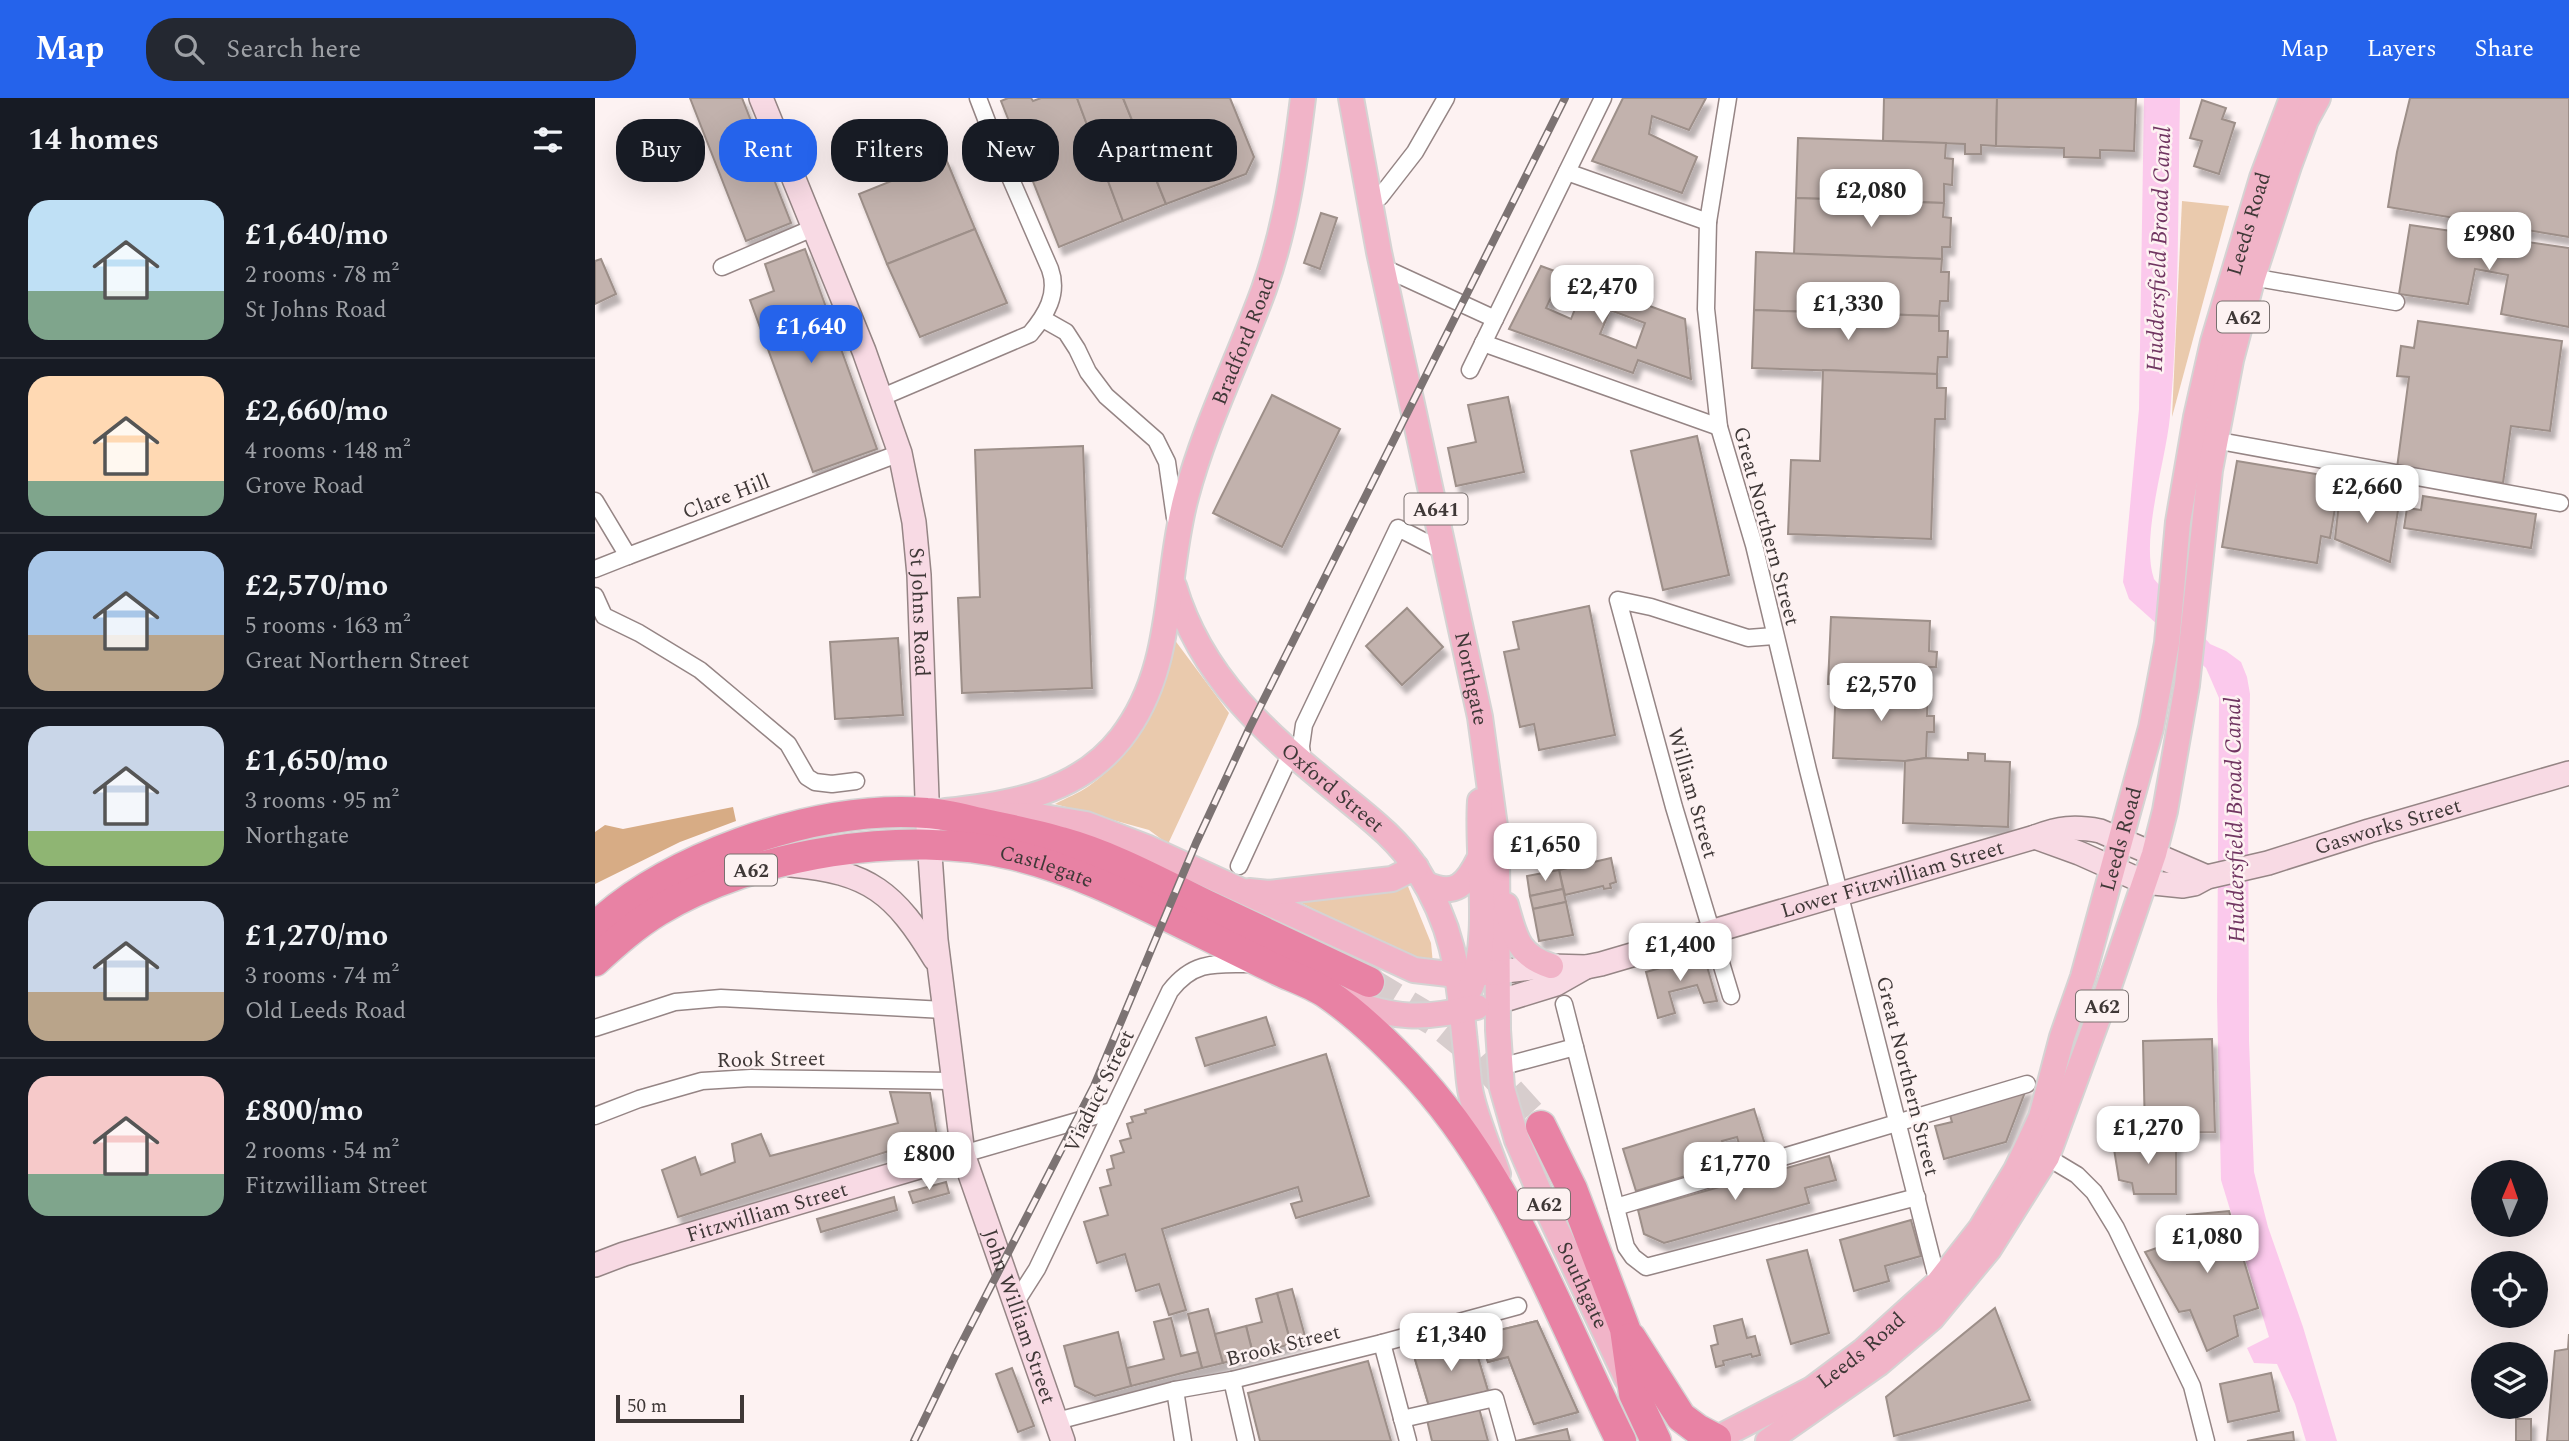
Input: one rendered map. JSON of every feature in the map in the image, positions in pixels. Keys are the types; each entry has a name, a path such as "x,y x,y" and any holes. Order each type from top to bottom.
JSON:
{"highway":[{"name":"Castlegate","path":"600,919 683,867 783,828 874,814 928,813 1062,842 1120,862 1369,982"},
{"name":"Castlegate","path":"595,961 658,911 706,886 771,863 849,849 970,847 1016,855 1074,874 1130,898 1324,992"},
{"name":"Southgate","path":"1324,992 1392,1050 1422,1081 1463,1134 1506,1198 1621,1441"},
{"name":"A62","path":"1541,1126 1572,1189 1625,1329 1681,1417 1714,1440"},
{"name":"A62","path":"1625,1329 1634,1394"},
{"name":"Southgate","path":"1634,1394 1655,1441"}],"main road":[{"name":"Bradford Road","path":"928,813 988,806 1030,797 1059,787 1094,767 1121,738 1146,698 1161,656 1177,534 1186,496 1265,286 1284,221 1303,98"},
{"name":"A641","path":"1350,98 1382,267"},
{"name":"Leeds Road","path":"1768,1441 1878,1364 1932,1318 1989,1249 2102,1007 2154,854 2168,798 2190,656 2200,544 2214,440 2231,360 2243,275 2262,178 2293,98"},
{"name":"Leeds Road","path":"1714,1440 1812,1389 1864,1350 1938,1283 1981,1228 2016,1170 2035,1155 2041,1117 2138,782 2161,677 2167,643 2178,523 2196,417 2213,342 2306,120 2318,98"},
{"name":"Northgate","path":"1382,267 1480,716 1497,841 1499,881 1477,973 1498,1002"},
{"name":"Oxford Street","path":"1172,579 1183,617 1208,663 1239,702 1297,758 1398,845 1421,875 1437,902 1450,935 1477,973"},
{"name":"A641","path":"1461,1011 1477,973 1481,932 1478,826 1484,751"},
{"name":"Castlegate","path":"928,813 1038,816 1086,824 1146,848 1238,878 1414,971 1477,973"},
{"path":"1238,878 1269,893 1392,879 1408,873 1421,875 1440,890 1458,887 1469,876 1479,859"},
{"path":"1499,881 1517,941 1533,959 1551,966"},
{"name":"Castlegate","path":"1324,992 1393,1015 1426,1017 1498,1002"},
{"name":"Southgate","path":"1498,1002 1502,1088 1517,1140 1634,1394"},
{"name":"Southgate","path":"1461,1011 1471,1094 1506,1198"}],"street":[{"name":"St Johns Road","path":"761,98 900,453 913,522 919,575 928,813 938,965 963,1154"},
{"path":"880,398 1030,334 1043,319 1052,299 1054,281 978,98"},
{"path":"1370,200 1380,197 1415,152 1446,98"},
{"path":"1470,370 1603,98"},
{"name":"Great Northern Street","path":"1728,98 1708,222 1706,309 1719,427 1754,545 1774,636 1938,1283"},
{"path":"1567,172 1708,222"},
{"path":"722,267 813,228"},
{"path":"1382,267 1495,318"},
{"path":"2243,275 2396,302"},
{"path":"1043,319 1066,332 1088,372 1106,396 1156,440 1167,462 1177,534"},
{"path":"1483,343 1719,427"},
{"path":"2214,440 2560,503"},
{"name":"Clare Hill","path":"595,569 900,453"},
{"path":"595,501 628,556"},
{"path":"1238,878 1297,758 1304,725 1398,528 1445,552"},
{"path":"595,596 604,615 700,670 788,744 807,777 815,782 856,782"},
{"name":"William Street","path":"1731,996 1674,807 1618,600 1651,607 1748,638 1774,636"},
{"name":"Gasworks Street","path":"2112,867 2144,882 2183,886 2569,773"},
{"name":"Lower Fitzwilliam Street","path":"1498,1002 1556,984 1586,967 1840,895 2057,829 2084,828 2121,839 2154,854"},
{"path":"2035,837 2112,867"},
{"path":"2154,854 2207,877"},
{"path":"771,863 829,870 859,879 886,894 913,922 938,965"},
{"name":"Viaduct Street","path":"1016,1301 1037,1269 1170,991 1181,976 1210,965 1265,964"},
{"name":"Lower Fitzwilliam Street","path":"1477,973 1551,966 1586,967"},
{"path":"595,1028 675,1002 721,998 944,1010"},
{"path":"1564,1004 1626,1247 1633,1257 1646,1267 1917,1197"},
{"path":"1500,1067 1575,1047"},
{"name":"Rook Street","path":"595,1116 639,1099 702,1081 751,1078 953,1081"},
{"path":"1616,1207 2027,1084"},
{"name":"Fitzwilliam Street","path":"595,1265 624,1254 1112,1111"},
{"name":"John William Street","path":"963,1154 1060,1431"},
{"path":"2035,1155 2077,1175 2095,1192 2116,1228 2192,1386 2206,1441"},
{"name":"Fitzwilliam Street","path":"595,1259 624,1254"},
{"name":"Brook Street","path":"1060,1431 1175,1390 1232,1380 1518,1306"},
{"path":"1382,1343 1408,1441"},
{"path":"1232,1380 1246,1441"},
{"path":"1175,1390 1183,1441"},
{"path":"1402,1419 1495,1398 1507,1441"}],"shaded area":[{"path":"2182,201 2229,206 2172,417"},
{"path":"1174,639 1229,713 1168,844 1149,830 1055,804 1089,786 1123,756 1136,739 1157,703"},
{"path":"733,807 736,821 680,842 595,884 595,832 605,825 623,829"},
{"path":"1407,884 1431,943 1433,964 1413,958 1293,899 1397,891"}],"water":[{"name":"Huddersfield Broad Canal","path":"2144,98 2180,98 2173,377 2168,434 2152,521 2151,562 2154,579 2210,644 2241,662 2247,677 2250,694 2249,1041 2254,1172 2268,1227 2303,1327 2337,1441 2306,1441 2295,1404 2277,1364 2254,1363 2247,1348 2269,1337 2221,1180 2217,1001 2219,698 2206,668 2129,599 2123,582 2139,409"}],"building":[{"path":"690,98 742,98 750,119 719,119 719,172 705,136 705,119 698,119"},
{"path":"1008,98 1031,98 1033,101 1041,98 1077,98 1085,119 1073,119 1073,182 1108,182 1123,221 1059,247 1033,182 1059,182 1059,119 1008,119 1001,101"},
{"path":"1077,98 1123,98 1132,119 1085,119"},
{"path":"1123,98 1230,98 1254,157 1246,174 1237,177 1237,119 1132,119"},
{"path":"1623,98 1706,98 1689,130 1652,116 1649,134 1697,157 1682,193 1592,161"},
{"path":"1884,98 1997,98 1996,146 1981,145 1981,154 1965,154 1965,144 1883,141"},
{"path":"1997,98 2136,98 2134,151 2100,150 2100,158 2064,157 2064,148 1996,146"},
{"path":"2410,98 2569,98 2569,237 2388,207"},
{"path":"2202,100 2226,108 2222,119 2235,123 2219,174 2194,166 2202,141 2190,138"},
{"path":"1798,138 1946,143 1945,158 1953,159 1952,185 1944,184 1944,203 1796,198"},
{"path":"948,164 975,229 887,264 859,194 889,182 948,182"},
{"path":"723,182 775,182 791,223 746,241"},
{"path":"1108,182 1157,182 1166,204 1123,221"},
{"path":"1157,182 1225,182 1166,204"},
{"path":"1796,198 1944,203 1943,217 1951,218 1950,247 1942,247 1942,259 1794,254"},
{"path":"1321,213 1337,218 1320,269 1304,263"},
{"path":"2410,225 2569,248 2569,327 2501,314 2508,275 2475,269 2468,304 2399,294"},
{"path":"975,229 1007,303 920,337 887,264"},
{"path":"805,249 877,449 813,472 750,300 774,291 765,264"},
{"path":"1756,252 1942,259 1941,272 1949,272 1948,301 1940,301 1939,316 1754,310"},
{"path":"601,259 616,294 595,304 595,261"},
{"path":"1541,266 1685,319 1691,379 1638,360 1633,373 1509,329","holes":["1553,293 1577,304 1571,319 1546,308","1610,310 1645,323 1636,348 1600,334"]},
{"path":"1754,310 1939,316 1939,331 1948,331 1947,357 1938,357 1937,374 1752,368"},
{"path":"2418,321 2562,341 2550,431 2511,426 2503,483 2397,468 2409,377 2397,376 2401,346 2414,348"},
{"path":"1823,370 1937,374 1937,388 1946,388 1945,419 1935,419 1931,539 1788,534 1791,460 1820,461"},
{"path":"1272,395 1340,429 1282,547 1213,513"},
{"path":"1508,397 1524,472 1456,486 1448,448 1476,442 1468,405"},
{"path":"1697,436 1729,575 1663,590 1631,451"},
{"path":"1083,446 1092,688 962,693 958,598 980,597 975,450"},
{"path":"2237,461 2340,478 2330,538 2321,536 2317,563 2222,547"},
{"path":"2340,494 2399,504 2390,562 2335,539"},
{"path":"2423,496 2536,514 2531,548 2404,528 2407,508 2421,510"},
{"path":"1589,606 1615,735 1539,750 1534,724 1520,727 1504,652 1519,649 1513,622"},
{"path":"1407,608 1443,647 1402,685 1366,646"},
{"path":"1831,617 1930,621 1929,651 1937,652 1936,667 1929,667 1928,688 1828,684"},
{"path":"898,638 903,715 835,719 830,642"},
{"path":"1836,684 1928,688 1927,716 1934,716 1934,732 1927,732 1926,758 1905,761 1833,758"},
{"path":"1968,753 1985,754 1985,761 2010,762 2008,827 1903,823 1905,761 1926,758 1968,760"},
{"path":"1611,858 1616,882 1610,884 1611,888 1604,889 1603,886 1565,895 1559,870"},
{"path":"1559,870 1563,889 1530,896 1527,876"},
{"path":"1563,889 1566,902 1533,909 1530,896"},
{"path":"1566,902 1573,935 1539,941 1533,909"},
{"path":"1704,956 1717,1001 1704,1003 1697,985 1669,992 1675,1013 1658,1018 1646,972"},
{"path":"1266,1017 1275,1045 1205,1066 1196,1038"},
{"path":"2212,1039 2215,1132 2145,1133 2143,1041"},
{"path":"1326,1054 1369,1196 1296,1218 1291,1204 1302,1201 1298,1187 1162,1229 1186,1310 1169,1315 1159,1284 1136,1291 1125,1254 1097,1263 1084,1222 1108,1215 1100,1188 1111,1185 1107,1170 1114,1168 1111,1156 1124,1152 1120,1141 1131,1138 1127,1124 1133,1122 1131,1117 1146,1113 1145,1110"},
{"path":"2027,1087 2006,1142 1944,1159 1935,1126 1952,1122 1948,1108"},
{"path":"890,1092 930,1093 937,1136 678,1217 662,1170 695,1157 701,1175 735,1162 732,1144 761,1134 770,1156 898,1123"},
{"path":"1754,1109 1767,1151 1743,1158 1737,1137 1722,1141 1729,1163 1636,1191 1623,1149"},
{"path":"2176,1140 2176,1194 2134,1194 2132,1183 2119,1180 2113,1143"},
{"path":"1829,1156 1836,1180 1805,1188 1809,1203 1664,1243 1644,1234 1638,1210"},
{"path":"946,1182 949,1193 913,1203 909,1192"},
{"path":"894,1197 897,1210 821,1232 817,1219"},
{"path":"2229,1211 2258,1308 2234,1316 2238,1336 2207,1351 2190,1310 2179,1312 2145,1252 2171,1243 2169,1233 2187,1229 2187,1215"},
{"path":"1911,1220 1921,1256 1885,1266 1889,1281 1854,1291 1840,1240"},
{"path":"1807,1250 1829,1333 1791,1344 1767,1260"},
{"path":"1292,1289 1306,1340 1291,1344 1277,1293"},
{"path":"1277,1293 1291,1344 1253,1354 1246,1326 1262,1322 1256,1299"},
{"path":"1995,1308 2030,1400 1894,1436 1886,1397"},
{"path":"1208,1309 1223,1363 1202,1368 1188,1314"},
{"path":"1171,1318 1181,1356 1198,1352 1202,1368 1131,1386 1127,1368 1164,1359 1154,1322"},
{"path":"1742,1319 1747,1338 1755,1336 1760,1355 1752,1357 1751,1354 1723,1361 1724,1365 1716,1367 1711,1346 1718,1344 1714,1326"},
{"path":"1537,1321 1578,1412 1534,1424 1508,1357 1488,1362 1479,1335"},
{"path":"1537,1321 1578,1412 1534,1424 1508,1357 1488,1362 1479,1335"},
{"path":"1246,1326 1253,1354 1223,1363 1215,1334"},
{"path":"1118,1332 1131,1386 1095,1396 1075,1386 1064,1346"},
{"path":"2569,1334 2569,1441 2547,1441 2555,1351 2568,1349"},
{"path":"1473,1341 1488,1391 1429,1406 1414,1356"},
{"path":"1473,1341 1488,1391 1429,1406 1414,1356"},
{"path":"1368,1361 1391,1441 1260,1441 1248,1393"},
{"path":"1012,1368 1034,1426 1018,1432 996,1374"},
{"path":"2271,1373 2279,1411 2228,1422 2220,1384"},
{"path":"1479,1408 1488,1441 1432,1441 1427,1420"},
{"path":"2516,1419 2531,1419 2531,1441 2516,1441"},
{"path":"1567,1429 1570,1441 1516,1441"},
{"path":"2293,1432 2294,1441 2247,1441"}],"tunnel":[{"path":"1369,982 1442,1026 1475,1053 1541,1126"}],"railway":[{"path":"914,1441 1094,1086 1196,843 1249,729 1565,98"}]}
